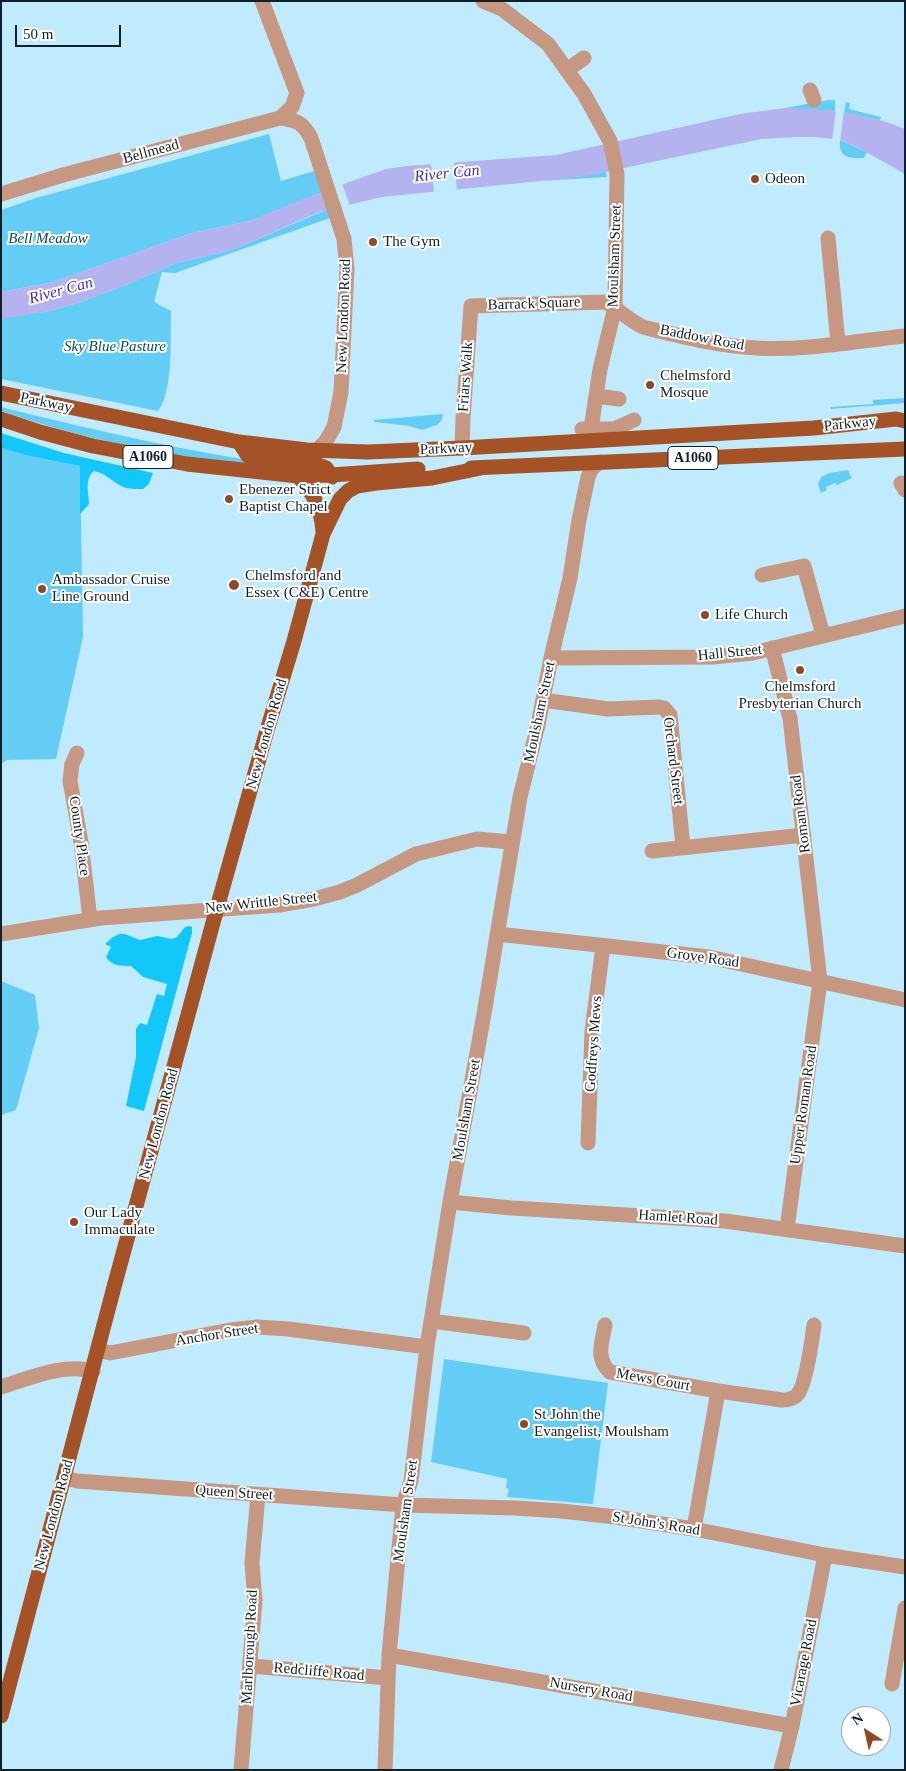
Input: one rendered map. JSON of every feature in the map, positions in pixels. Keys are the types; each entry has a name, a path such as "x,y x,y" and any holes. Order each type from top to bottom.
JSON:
{"main road":[{"name":"Parkway","path":"1,393 239,442 318,450 394,452 814,428 902,419"},
{"name":"Parkway","path":"1,419 93,446 187,464 298,476 431,468 481,468 905,449"},
{"name":"A1060","path":"239,442 248,456 316,464 326,468 331,475"},
{"name":"Parkway","path":"335,507 344,493 357,486 432,478 481,468"},
{"path":"331,475 337,488 335,507"},
{"name":"New London Road","path":"298,476 316,500 323,534"},
{"name":"New London Road","path":"1,1716 217,908 294,642 323,534 335,507"}],"street":[{"path":"262,1 297,93 292,107 280,118"},
{"name":"Moulsham Street","path":"483,1 505,5 548,44 584,94 610,140 617,174 618,231 615,307 600,369 596,396 586,429 614,429 634,420"},
{"path":"567,70 584,58"},
{"name":"Bellmead","path":"1,194 280,118 302,123"},
{"name":"New London Road","path":"302,123 311,138 336,212 344,239 347,269 341,392 334,427 326,442 318,450"},
{"path":"828,238 838,343"},
{"name":"Baddow Road","path":"596,302 606,302 615,307 630,321 643,327 731,346 757,348 797,347 905,336"},
{"name":"Barrack Square","path":"472,306 596,302"},
{"name":"Friars Walk","path":"462,448 472,306"},
{"path":"596,396 619,399"},
{"name":"Moulsham Street","path":"385,1770 389,1654 404,1505 411,1481 427,1347 450,1202 520,798 570,578 588,477 592,468 600,462"},
{"path":"762,575 804,566 824,635"},
{"name":"Hall Street","path":"551,658 631,656 713,657 753,653 905,616"},
{"name":"Roman Road","path":"772,648 790,718 820,981"},
{"name":"Orchard Street","path":"543,700 608,709 659,708 668,711 670,715 683,847"},
{"name":"County Place","path":"77,753 72,764 70,781 81,842 90,919"},
{"path":"652,851 804,834"},
{"name":"New Writtle Street","path":"1,934 90,919 217,908 279,905 314,900 357,885 416,854 472,840 486,839 512,842"},
{"name":"Grove Road","path":"497,934 709,957 905,1000"},
{"name":"Godfreys Mews","path":"588,1143 592,1031 603,946"},
{"name":"Upper Roman Road","path":"787,1229 820,981"},
{"name":"Hamlet Road","path":"450,1202 512,1208 691,1218 787,1229 905,1246"},
{"path":"431,1321 524,1333"},
{"name":"Mews Court","path":"605,1325 600,1354 602,1366 610,1372 782,1400 791,1399 798,1394 803,1385 814,1325"},
{"name":"Anchor Street","path":"98,1350 110,1353 230,1330 258,1327 288,1329 427,1347"},
{"path":"1,1387 68,1368 93,1370"},
{"path":"694,1529 718,1391"},
{"name":"Queen Street","path":"65,1478 77,1481 404,1505"},
{"name":"Marlborough Road","path":"241,1770 251,1666 255,1601 252,1563 258,1495"},
{"name":"St John's Road","path":"404,1505 516,1508 616,1517 694,1529 824,1555 905,1567"},
{"name":"Vicarage Road","path":"782,1770 824,1555"},
{"path":"892,1684 905,1608"},
{"name":"Nursery Road","path":"389,1654 792,1726"},
{"name":"Redcliffe Road","path":"251,1666 388,1678"}],"green space":[{"path":"835,100 835,111 785,108"},
{"path":"846,102 850,103 849,109 881,117 880,120 844,113"},
{"name":"Bell Meadow","path":"269,134 281,181 314,171 322,192 250,221 192,233 53,282 1,292 1,210 36,198"},
{"path":"840,140 867,152 864,158 846,156 841,150"},
{"path":"606,172 607,177 541,181"},
{"name":"Sky Blue Pasture","path":"328,209 330,218 175,273 162,272 154,302 171,311 171,349 167,390 158,411 1,379 1,318 50,311 81,302 174,264 235,249"},
{"path":"905,398 905,403 831,409 831,407 873,404 873,400"},
{"path":"1,407 150,442 300,468 228,463 128,446 76,434 26,419 1,411"},
{"path":"443,414 442,420 437,425 422,430 409,426 375,422 373,420"},
{"name":"Ambassador Cruise Line Ground","path":"1,448 29,456 80,466 83,637 56,759 7,760 1,764"},
{"path":"848,470 852,478 837,485 835,483 826,487 827,490 821,493 818,484 821,477 829,473"},
{"path":"1,981 35,995 39,1028 16,1110 1,1115"},
{"path":"444,1359 608,1383 593,1504 507,1497 509,1489 506,1488 507,1479 431,1462"}],"shaded area":[{"path":"1,433 64,453 153,473 149,484 143,489 134,489 126,488 104,474 94,471 88,482 89,504 80,514 80,466 29,456 1,448"},
{"path":"185,927 192,927 192,933 144,1111 126,1106 136,1057 136,1029 140,1023 147,1025 157,994 164,996 167,984 143,977 131,966 113,964 106,957 111,947 105,944 119,934 125,934 140,940 157,936 172,939 177,937"}],"water":[{"name":"River Can","path":"785,108 846,113 876,119 905,129 905,174 859,148 840,140 798,137 762,139 581,177 382,197 319,212 235,249 174,264 81,302 50,311 1,319 1,292 53,282 192,233 250,221 308,197 386,169 556,155 740,114"}],"pier":[{"path":"836,109 844,110 840,142 832,141"},
{"path":"454,162 457,190 434,192 431,164"},
{"path":"342,183 350,206 328,212 321,190"}],"place":[{"name":"Odeon","path":"755,179"},
{"name":"The Gym","path":"373,242"},
{"name":"Chelmsford Mosque","path":"650,385"},
{"name":"Ebenezer Strict Baptist Chapel","path":"229,499"},
{"name":"Chelmsford and Essex (C&E) Centre","path":"234,585"},
{"name":"Ambassador Cruise Line Ground","path":"42,589"},
{"name":"Life Church","path":"705,615"},
{"name":"Chelmsford Presbyterian Church","path":"800,670"},
{"name":"Our Lady Immaculate","path":"74,1222"},
{"name":"St John the Evangelist, Moulsham","path":"524,1424"}]}
